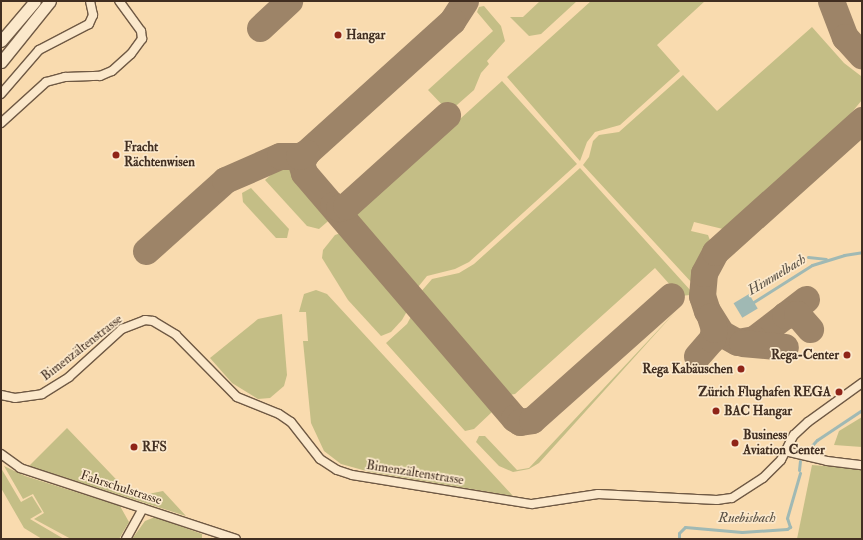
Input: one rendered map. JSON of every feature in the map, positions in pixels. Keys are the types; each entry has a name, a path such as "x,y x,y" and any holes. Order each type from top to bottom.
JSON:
{"main road":[{"path":"1,41 35,1"},
{"path":"1,62 50,1"}],"street":[{"path":"1,94 39,50 89,24 93,15 90,1"},
{"path":"1,123 46,82 66,77 100,76 112,71 131,54 142,39 141,31 119,1"},
{"name":"Bimenzältenstrasse","path":"1,395 15,398 29,398 56,387 122,329 145,320 164,325 190,348 231,392 243,401 285,418 300,430 325,463 352,475 532,504 598,494 726,500 743,493 763,478 781,460 794,435 862,383"},
{"path":"785,452 827,461 862,465"},
{"name":"Fahrschulstrasse","path":"1,454 20,468 236,539"},
{"path":"126,539 143,508"}],"shaded area":[{"path":"540,1 577,1 541,34 529,36 510,17 523,17"},
{"path":"591,1 705,1 657,45 680,71 620,125 595,132 587,142 580,161 507,77"},
{"path":"484,6 501,26 505,41 487,61 489,64 481,73 474,90 449,112 428,90 493,31 477,12 479,7"},
{"path":"812,27 844,63 861,76 862,100 838,129 727,230 694,222 691,231 708,235 711,243 704,250 696,268 692,283 583,165 589,157 593,141 599,135 619,132 683,75 717,111"},
{"path":"502,81 577,164 469,262 455,269 427,276 414,292 357,224 357,212"},
{"path":"286,162 334,216 319,229 307,226 265,180"},
{"path":"580,168 691,291 690,295 680,296 655,268 515,394 504,396 418,297 419,294 432,279 459,273 474,264"},
{"path":"251,188 289,229 287,238 276,238 243,202 242,193"},
{"path":"344,232 352,236 410,306 402,320 391,332 381,336 348,300 322,258 323,250 335,235"},
{"path":"316,290 327,294 513,496 370,472 341,464 324,451 311,423 303,341 308,341 306,312 299,312 304,294"},
{"path":"677,310 539,463 529,469 513,472 499,466 476,442 479,436 485,436 517,470 529,468"},
{"path":"414,311 491,402 493,411 474,429 465,431 386,343 407,324"},
{"path":"282,314 287,375 284,386 270,398 258,399 232,383 210,358 258,319"},
{"path":"862,417 862,447 834,445 839,431"},
{"path":"67,428 133,497 163,491 186,516 29,466"},
{"path":"812,465 862,469 862,539 797,539"},
{"path":"4,466 25,476 120,506 129,522 119,539 71,539 34,519 44,513 33,494 23,499"},
{"path":"1,468 21,502 32,496 42,512 30,519 64,539 42,539 24,528 1,488"},
{"path":"155,517 202,534 202,539 132,539 145,521"}],"water":[{"path":"749,294 758,309 742,318 734,303"}],"waterway":[{"name":"Himmelbach","path":"752,303 812,265 844,255 862,252"},
{"name":"Himmelbach","path":"808,257 826,259"},
{"name":"Ruebisbach","path":"807,451 817,440 862,410"},
{"name":"Ruebisbach","path":"799,470 800,461"},
{"name":"Ruebisbach","path":"679,539 679,533 685,527 742,532 787,529 790,527 787,518 800,473"}],"taxiway":[{"path":"260,28 289,1"},
{"path":"465,1 452,21 306,153 301,163 304,173 514,418 520,422 532,420 671,296"},
{"path":"831,1 845,37 862,56"},
{"path":"333,205 339,208 346,206 447,115"},
{"path":"806,299 754,339 737,342 721,333 707,311 702,296 704,273 715,252 862,120"},
{"path":"146,251 225,180 280,156 299,156 306,153"},
{"path":"785,315 797,314 810,329"},
{"path":"697,356 712,339 714,329 710,317"},
{"path":"742,343 785,347"}],"place":[{"name":"Hangar","path":"338,35"},
{"name":"Fracht Rächtenwisen","path":"116,155"},
{"name":"Rega-Center","path":"847,355"},
{"name":"Rega Kabäuschen","path":"741,369"},
{"name":"Zürich Flughafen REGA","path":"839,392"},
{"name":"BAC Hangar","path":"716,411"},
{"name":"Business Aviation Center","path":"735,443"},
{"name":"RFS","path":"134,447"}]}
